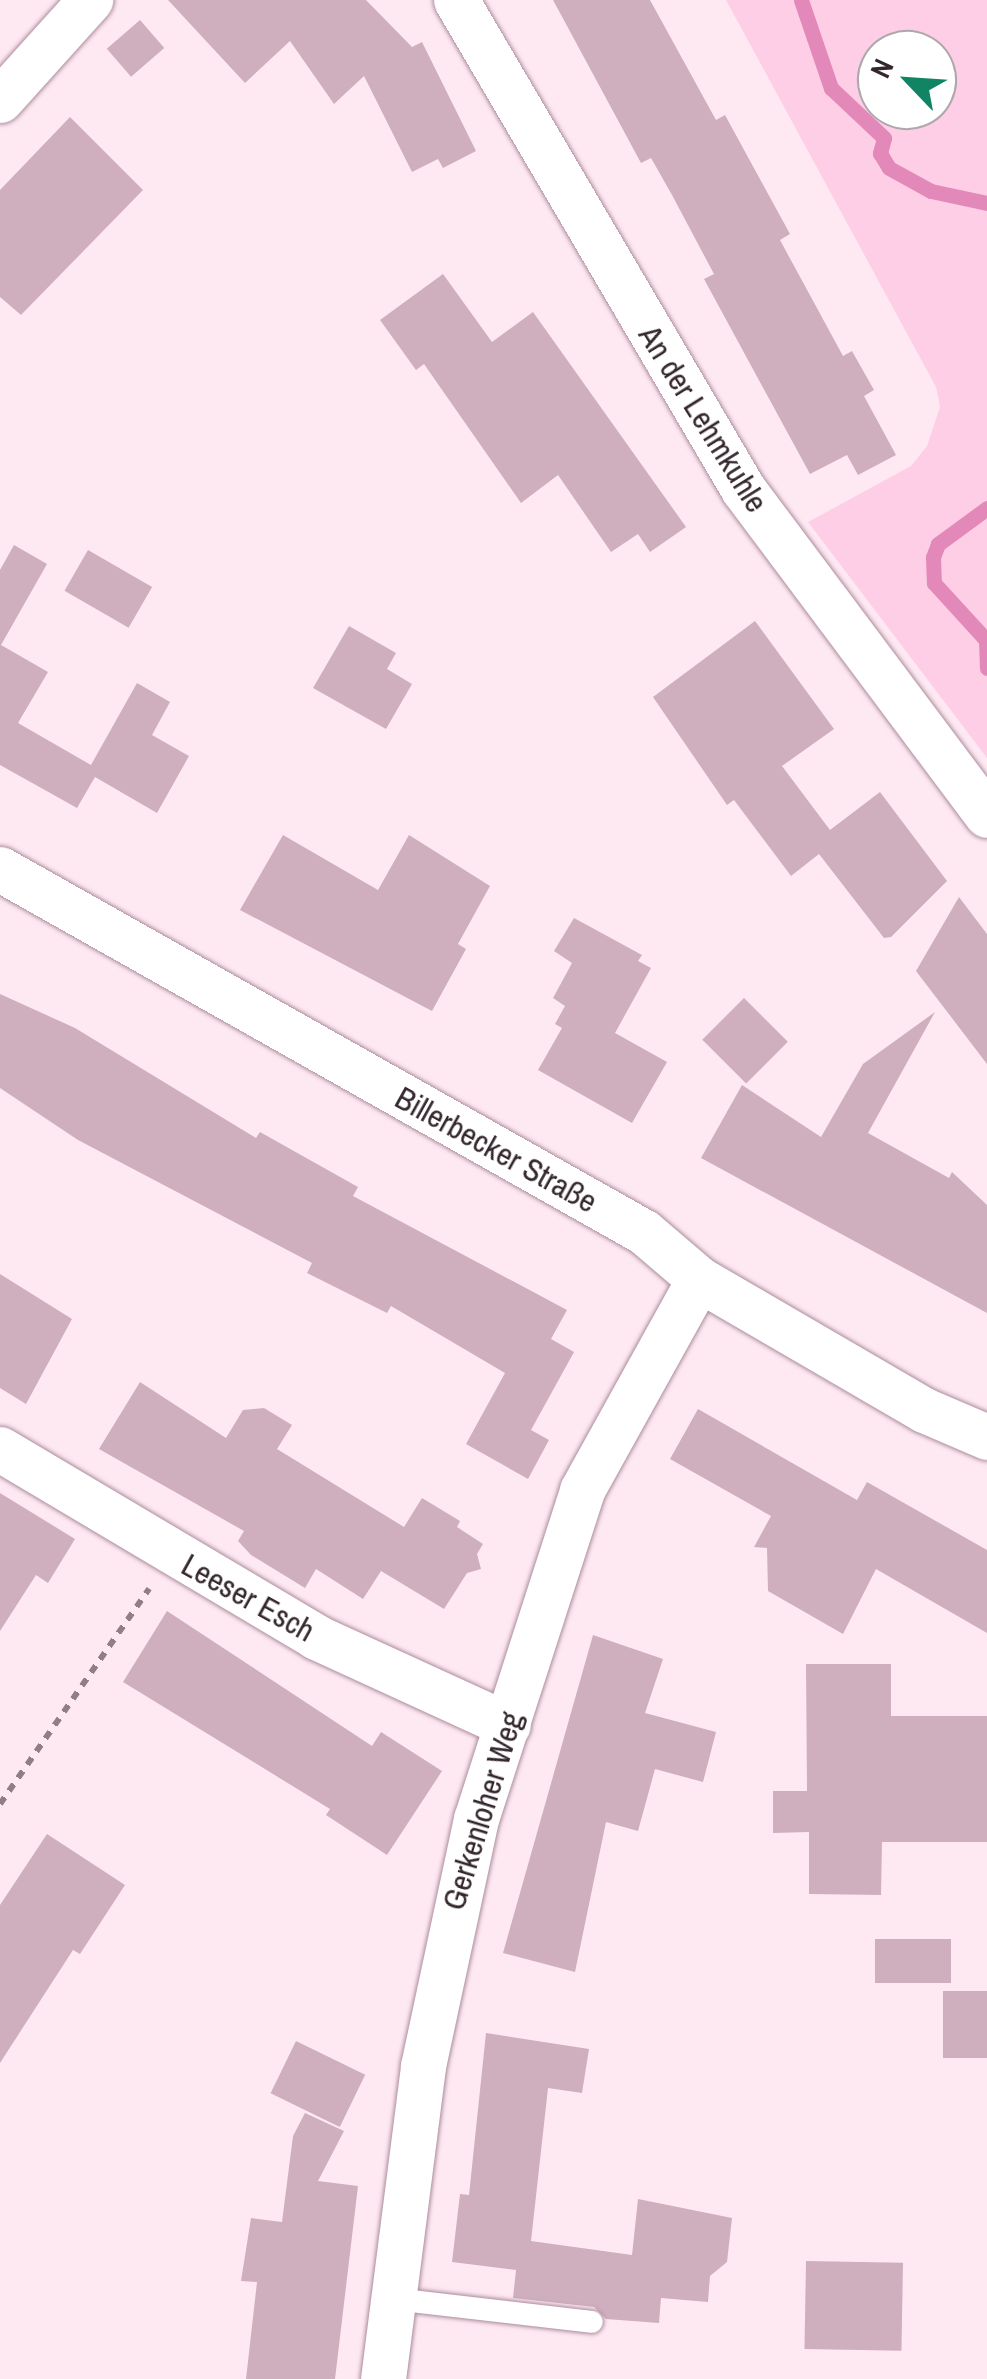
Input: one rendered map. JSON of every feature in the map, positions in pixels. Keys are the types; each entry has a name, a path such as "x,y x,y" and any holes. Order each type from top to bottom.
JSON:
{"street":[{"path":"0,100 90,0"},
{"name":"An der Lehmkuhle","path":"456,0 743,489 987,814"},
{"name":"Billerbecker Straße","path":"0,869 644,1232 699,1279 924,1410 987,1437"},
{"name":"Gerkenloher Weg","path":"382,2379 451,1916 582,1490 699,1279"},
{"name":"Leeser Esch","path":"0,1448 172,1556 316,1637 508,1725"}],"lane":[{"path":"394,2298 592,2322"}],"path":[{"path":"0,1804 172,1556"}],"shaded area":[{"path":"726,0 987,0 987,758 808,522 911,466 927,446 940,407 936,387"}],"building":[{"path":"168,0 366,0 412,47 422,42 476,151 443,168 438,159 412,172 364,76 334,104 290,41 245,83"},
{"path":"553,0 650,0 716,120 725,115 790,234 780,240 843,356 852,351 874,390 864,396 896,455 858,475 847,455 810,474 704,279 714,274 672,195 651,158 641,163"},
{"path":"140,20 164,48 131,77 107,49"},
{"path":"70,117 143,190 21,315 0,297 0,190"},
{"path":"443,274 492,342 533,312 686,527 650,552 638,534 611,552 558,475 521,503 424,364 416,370 380,320"},
{"path":"14,545 47,564 1,645 48,672 18,723 91,765 137,683 170,702 152,735 189,756 157,813 95,777 77,808 0,765 0,570"},
{"path":"88,550 152,587 129,628 65,591"},
{"path":"755,621 834,729 782,766 830,830 880,792 947,881 891,937 884,938 819,854 791,876 734,800 727,805 653,697"},
{"path":"349,626 396,653 387,669 412,684 386,729 313,688"},
{"path":"283,835 378,890 409,835 490,886 458,944 466,949 432,1011 240,910"},
{"path":"959,897 987,934 987,1064 916,971"},
{"path":"574,918 642,955 638,961 651,968 615,1033 667,1062 632,1123 538,1070 562,1028 555,1024 565,1006 553,998 572,963 554,951"},
{"path":"0,994 75,1028 256,1138 260,1132 358,1187 353,1196 567,1310 551,1339 574,1352 531,1430 549,1440 528,1479 466,1444 505,1373 391,1306 387,1313 307,1273 312,1263 78,1140 0,1088"},
{"path":"744,998 788,1042 746,1084 702,1040"},
{"path":"935,1012 868,1133 949,1178 952,1172 987,1205 987,1313 701,1158 742,1085 821,1137 863,1064"},
{"path":"0,1274 72,1319 26,1404 0,1388"},
{"path":"140,1382 226,1438 243,1410 264,1408 292,1425 277,1449 404,1527 422,1498 460,1521 457,1527 483,1544 477,1554 481,1569 467,1573 444,1609 381,1571 363,1599 316,1569 305,1588 251,1555 238,1541 244,1531 99,1449"},
{"path":"698,1409 857,1500 867,1482 987,1550 987,1633 876,1569 843,1634 768,1591 767,1548 754,1547 771,1516 670,1459"},
{"path":"0,1493 75,1539 48,1583 36,1575 0,1631"},
{"path":"167,1611 372,1746 381,1732 442,1771 387,1855 326,1815 330,1809 123,1682"},
{"path":"593,1635 663,1659 645,1713 716,1732 703,1782 655,1769 638,1831 606,1822 575,1972 503,1953"},
{"path":"806,1664 891,1664 891,1716 987,1716 987,1842 882,1842 881,1895 809,1894 809,1832 773,1833 773,1791 807,1791"},
{"path":"47,1834 125,1885 80,1954 73,1950 0,2063 0,1905"},
{"path":"875,1939 951,1939 951,1983 875,1983"},
{"path":"943,1991 987,1991 987,2058 943,2058"},
{"path":"486,2033 589,2049 582,2093 548,2088 531,2241 632,2255 638,2199 732,2218 727,2262 710,2276 708,2302 661,2298 659,2323 606,2319 594,2307 513,2298 516,2270 452,2262 460,2194 469,2195"},
{"path":"296,2041 365,2075 340,2127 271,2093"},
{"path":"305,2113 344,2131 318,2181 358,2186 335,2379 246,2379 257,2282 241,2281 251,2218 282,2222 293,2136"},
{"path":"806,2261 903,2263 901,2351 804,2349"}],"waterway":[{"path":"801,0 831,88 884,138 880,153 889,168 931,191 987,203"},
{"path":"987,508 938,544 933,557 934,583 986,640 987,668"}]}
